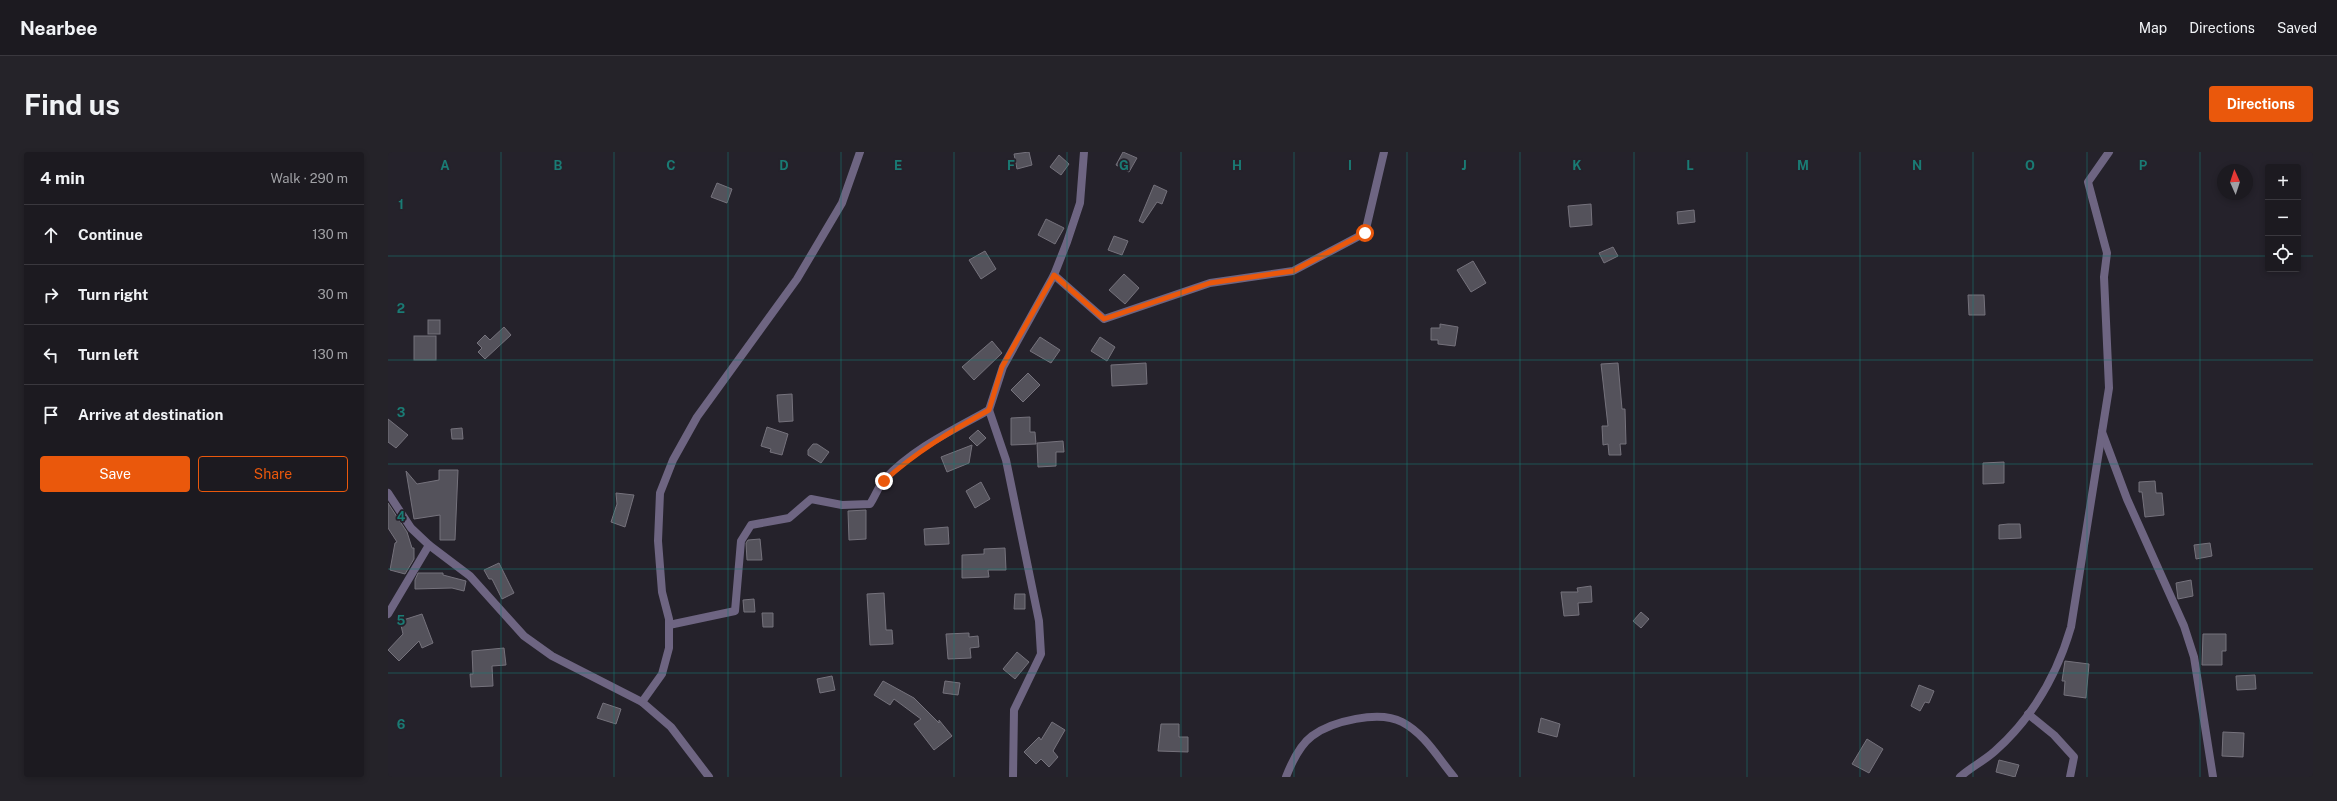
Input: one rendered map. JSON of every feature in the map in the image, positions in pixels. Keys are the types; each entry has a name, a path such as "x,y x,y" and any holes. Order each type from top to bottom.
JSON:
{"street":[{"path":"642,702 659,679 666,663 669,648 669,625 662,592 658,541 660,493 674,460 697,418 797,279 842,203 860,152"},
{"path":"1013,777 1014,710 1041,654 1039,621 1006,460 989,410 1002,367 1054,275 1080,203 1084,152"},
{"path":"1054,275 1104,319 1210,283 1293,271 1365,233 1384,152"},
{"path":"1960,777 1993,752 2028,714 2055,673 2071,627 2108,388 2104,277 2107,253 2088,182 2109,152"},
{"path":"669,625 735,611 741,541 751,525 789,518 811,499 842,505 870,504 884,481 906,461 929,445 989,410"},
{"path":"2101,431 2128,499 2184,626 2194,657 2213,777"},
{"path":"388,493 411,528 429,545 470,576 516,627 538,647 642,702 671,727 709,777"},
{"path":"388,614 429,545"},
{"path":"2028,714 2054,735 2074,757 2070,777"},
{"path":"1286,777 1304,744 1313,735 1347,722 1374,716 1393,718 1418,733 1454,777"}],"building":[{"path":"1029,152 1032,165 1017,169 1014,154"},
{"path":"1123,152 1137,158 1129,172 1116,165"},
{"path":"1059,155 1069,164 1061,175 1050,167"},
{"path":"717,183 732,189 727,203 711,197"},
{"path":"1154,185 1167,191 1162,204 1157,202 1143,223 1139,221"},
{"path":"1591,204 1592,225 1570,227 1568,206"},
{"path":"1694,210 1695,222 1678,224 1677,212"},
{"path":"1046,219 1064,228 1055,244 1038,235"},
{"path":"1114,236 1128,241 1122,255 1108,250"},
{"path":"1613,247 1618,256 1604,263 1599,253"},
{"path":"985,251 996,269 981,279 969,260"},
{"path":"1473,261 1486,283 1471,292 1457,270"},
{"path":"1124,274 1139,288 1125,304 1109,290"},
{"path":"1968,295 1984,295 1985,315 1969,315"},
{"path":"428,320 440,320 440,334 428,334"},
{"path":"1440,324 1458,327 1455,346 1438,344 1438,340 1431,340 1431,328 1440,328"},
{"path":"504,327 511,335 485,359 478,352 482,348 477,343 485,335 490,340"},
{"path":"414,336 436,336 436,360 414,360"},
{"path":"1040,337 1060,350 1051,363 1030,351"},
{"path":"1100,337 1115,347 1107,361 1091,351"},
{"path":"992,341 1002,353 974,380 962,367"},
{"path":"1146,363 1147,384 1112,386 1111,365"},
{"path":"1618,363 1622,409 1625,409 1626,444 1620,444 1621,455 1609,455 1608,444 1603,445 1602,426 1608,426 1601,364"},
{"path":"1028,373 1040,385 1023,402 1011,390"},
{"path":"792,394 793,421 779,422 777,395"},
{"path":"1030,417 1030,432 1035,432 1036,444 1011,445 1011,418"},
{"path":"388,419 408,435 396,448 388,442"},
{"path":"767,427 788,434 782,455 770,452 771,449 761,446"},
{"path":"462,428 463,439 452,439 451,429"},
{"path":"978,430 986,438 977,446 969,438"},
{"path":"1063,441 1064,452 1056,452 1056,466 1038,467 1037,443"},
{"path":"813,444 817,444 829,452 821,463 808,455 808,450"},
{"path":"972,445 969,463 947,472 941,457"},
{"path":"2004,462 2004,483 1983,484 1983,463"},
{"path":"439,470 458,470 455,540 440,540 440,515 414,519 406,471 417,484 439,480"},
{"path":"2155,481 2156,493 2162,493 2164,515 2145,517 2142,492 2139,492 2139,482"},
{"path":"981,482 990,499 975,508 966,491"},
{"path":"616,493 634,495 625,527 611,522 617,504"},
{"path":"388,503 407,532 412,548 414,548 414,559 405,574 390,570 395,543 397,542 388,528"},
{"path":"866,510 866,539 849,540 848,511"},
{"path":"2020,524 2021,538 1999,539 1999,525"},
{"path":"948,527 949,544 925,545 924,529"},
{"path":"760,539 762,560 747,560 746,543 748,540"},
{"path":"2210,543 2212,556 2196,559 2194,545"},
{"path":"1005,548 1006,570 988,570 989,577 962,578 962,555 984,554 984,549"},
{"path":"499,563 514,593 502,599 492,579 489,579 484,570"},
{"path":"418,573 443,573 443,575 466,581 464,591 452,588 415,589 415,580"},
{"path":"2191,580 2193,596 2178,599 2176,583"},
{"path":"1591,586 1592,602 1578,603 1579,615 1564,616 1561,592 1578,592 1577,588"},
{"path":"884,593 886,630 892,630 893,644 870,645 867,594"},
{"path":"1015,594 1025,594 1025,609 1014,609"},
{"path":"754,599 755,612 744,612 743,600"},
{"path":"1641,612 1649,619 1641,628 1633,621"},
{"path":"762,613 773,613 773,627 763,627"},
{"path":"422,614 433,643 422,648 419,641 399,661 388,650 403,634 400,621"},
{"path":"969,633 969,637 978,636 979,647 970,648 971,658 948,659 946,634"},
{"path":"2203,634 2226,634 2226,651 2222,651 2222,665 2202,665"},
{"path":"504,648 506,665 492,666 493,686 471,687 470,674 473,674 472,651"},
{"path":"1017,652 1029,662 1015,679 1003,669"},
{"path":"2065,661 2089,664 2086,698 2064,695 2065,681 2062,681"},
{"path":"2255,675 2256,689 2237,690 2236,676"},
{"path":"832,676 835,690 820,693 817,679"},
{"path":"883,681 914,698 939,723 939,720 952,736 934,750 914,724 921,719 894,699 890,705 874,695"},
{"path":"945,681 960,683 958,695 943,693"},
{"path":"1919,685 1934,691 1929,703 1925,702 1920,711 1911,706"},
{"path":"603,703 621,709 616,724 597,718"},
{"path":"1541,718 1560,724 1557,737 1538,732"},
{"path":"1052,722 1065,730 1053,751 1058,757 1049,767 1041,759 1036,764 1024,752 1039,737 1041,740"},
{"path":"1161,724 1179,724 1179,737 1188,737 1188,752 1158,751"},
{"path":"2223,732 2244,733 2243,757 2222,756"},
{"path":"1867,739 1883,749 1869,773 1852,764"},
{"path":"1999,760 2019,765 2015,777 1996,772"}],"route":[{"path":"884,481 906,461 929,445 989,410 1002,367 1054,275 1104,319 1159,299 1210,283 1293,271 1365,233"}]}
